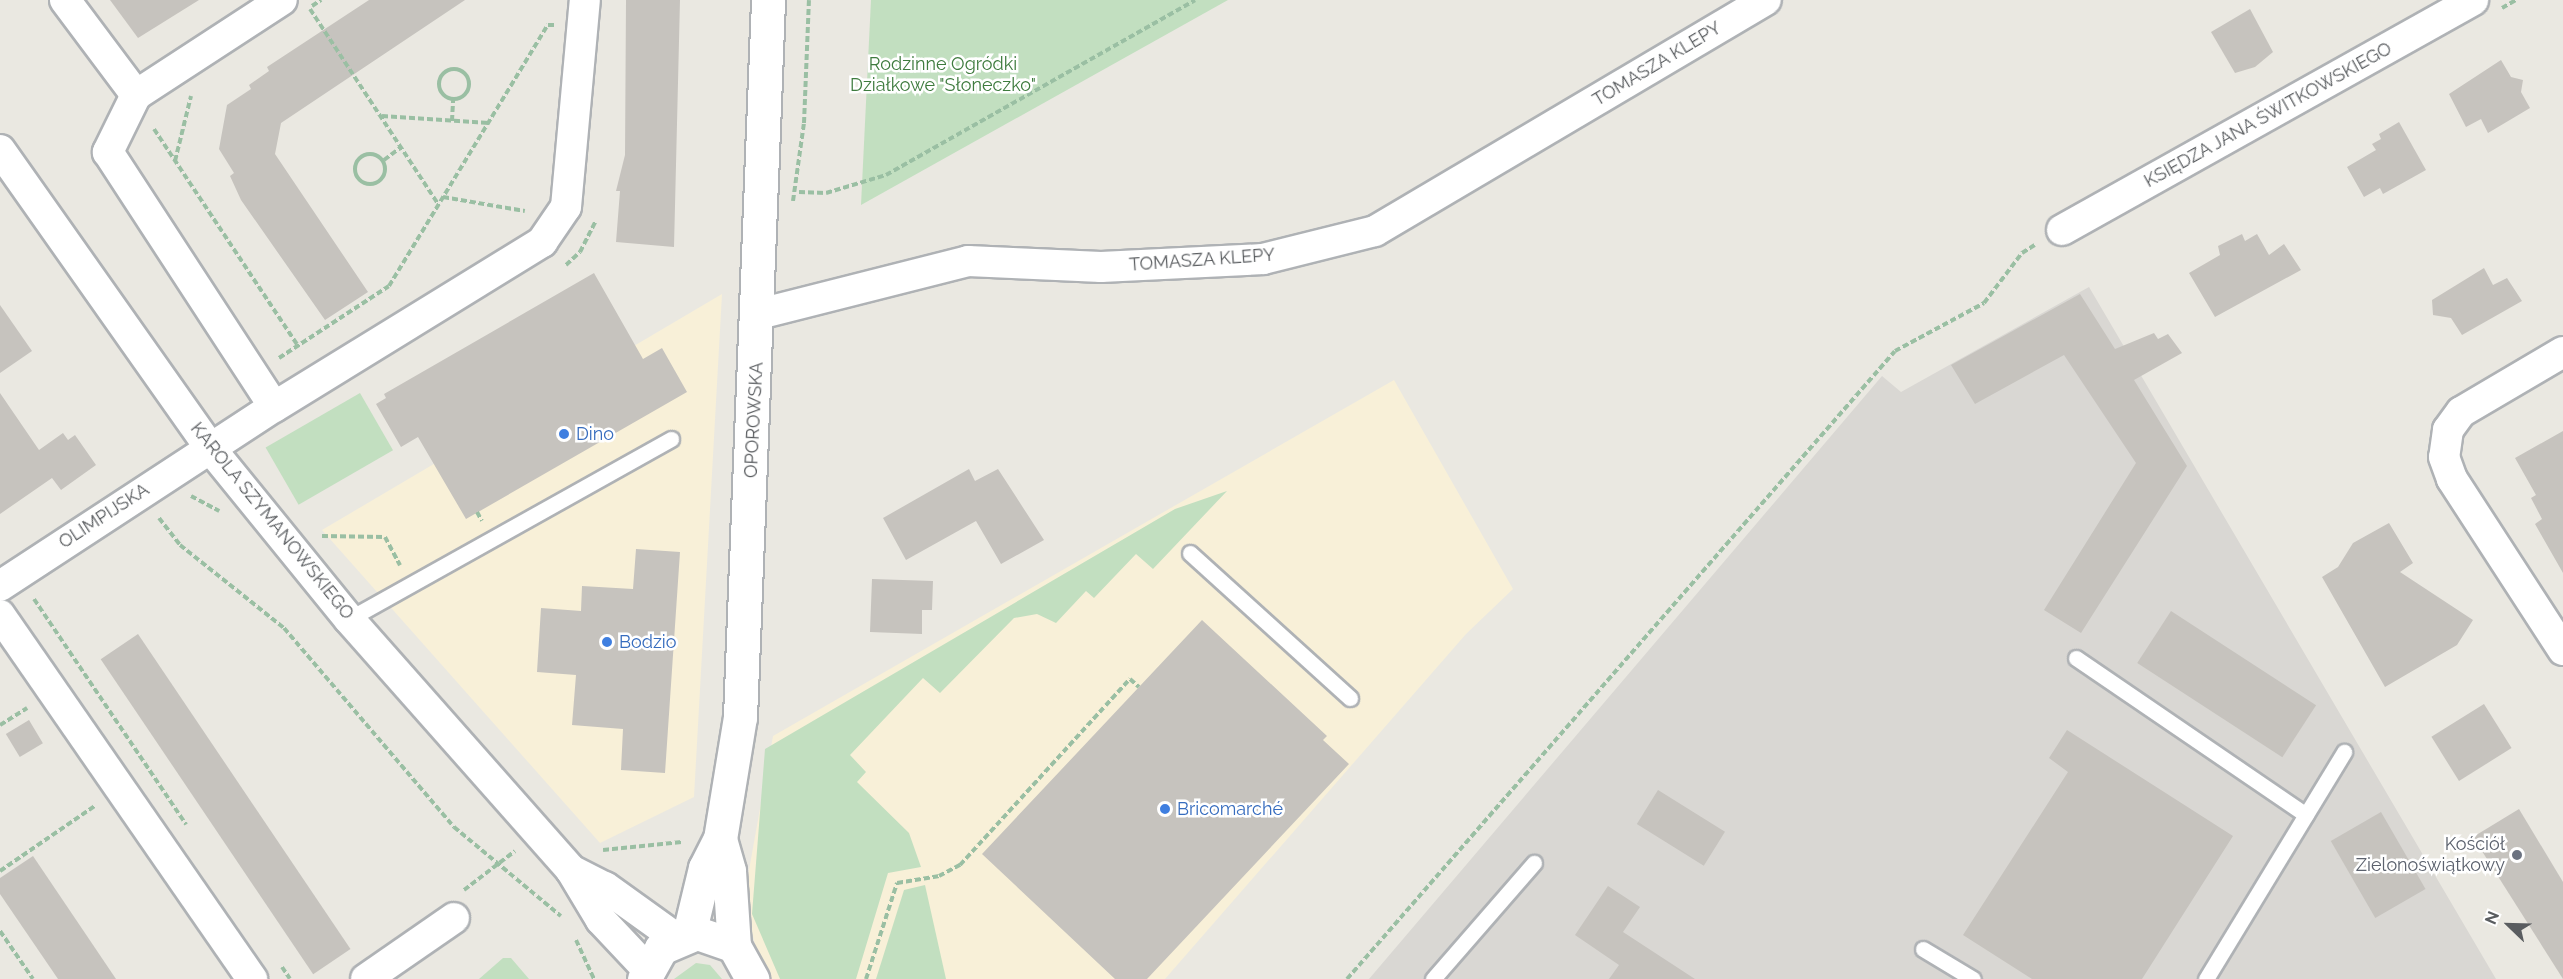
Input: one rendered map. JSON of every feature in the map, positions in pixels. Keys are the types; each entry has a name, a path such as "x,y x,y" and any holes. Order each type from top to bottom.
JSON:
{"street":[{"path":"65,0 142,106"},
{"name":"OPOROWSKA","path":"682,936 705,868 706,840 740,717 759,314 768,0"},
{"name":"TOMASZA KLEPY","path":"759,314 968,261 1101,267 1263,259 1375,231 1766,0"},
{"name":"KSIĘDZA JANA ŚWITKOWSKIEGO","path":"2062,231 2474,0"},
{"path":"274,407 108,152 142,106 295,4"},
{"path":"548,234 566,207 583,12"},
{"name":"KAROLA SZYMANOWSKIEGO","path":"0,150 210,448 350,619 605,887 682,936"},
{"name":"OLIMPIJSKA","path":"0,586 139,493 548,234"},
{"path":"2563,352 2461,412 2448,430 2444,457 2452,479 2563,650"},
{"path":"0,615 252,979"},
{"name":"OPOROWSKA","path":"706,840 729,870 734,946"},
{"name":"KAROLA SZYMANOWSKIEGO","path":"581,861 601,920 646,974"},
{"path":"366,979 454,918"},
{"path":"646,974 655,954 682,936 713,935 734,946 752,979"}],"lane":[{"path":"350,619 671,439"},
{"path":"1190,553 1350,698"},
{"path":"2076,658 2306,814"},
{"path":"2206,979 2344,752"},
{"path":"1433,979 1534,863"},
{"path":"1923,949 1973,979"}],"path":[{"path":"799,192 826,194 886,175 1195,0"},
{"path":"295,4 381,116 438,204"},
{"path":"254,376 389,286 548,25 583,12"},
{"path":"452,121 453,100 438,84 454,69 462,71 469,84 461,98 453,100"},
{"path":"175,161 193,86"},
{"path":"142,106 175,161 298,346"},
{"path":"381,116 489,123"},
{"path":"384,160 362,155 356,161 357,177 378,182 384,160 401,147"},
{"path":"443,196 535,213 548,234 584,246"},
{"path":"564,267 584,246 597,216"},
{"path":"1347,979 1894,351 1983,303 2022,252 2062,231"},
{"path":"139,493 180,545 284,628 454,828 566,920"},
{"path":"477,513 487,529"},
{"path":"320,544 312,536 385,537 400,565 409,561"},
{"path":"42,590 33,597 191,832"},
{"path":"866,979 897,883 939,876 960,865 1130,679 1139,687"},
{"path":"0,729 3,724"},
{"path":"0,871 119,789"},
{"path":"581,861 706,840"},
{"path":"570,929 594,979"},
{"path":"0,931 33,979"},
{"path":"277,959 290,979"}],"shaded area":[{"path":"2089,287 2496,979 1369,979 1882,376 1901,392"},
{"path":"722,294 694,797 600,843 322,530"},
{"path":"1394,380 1513,589 1466,634 1165,979 763,979 744,898 773,736"}],"green space":[{"name":"Rodzinne Ogródki Działkowe \"Słoneczko\"","path":"871,0 1228,0 861,205"},
{"path":"360,393 393,450 299,505 266,447"},
{"path":"1227,491 1153,569 1136,554 1094,598 1086,591 1056,623 1037,614 1014,618 940,693 923,678 850,755 866,772 857,782 909,833 921,867 888,873 856,979 780,979 752,914 765,749 1175,509"},
{"path":"925,885 946,979 876,979 904,890"},
{"path":"503,958 511,958 529,979 479,979"},
{"path":"696,963 710,965 722,979 674,979"}],"building":[{"path":"110,0 199,0 138,38"},
{"path":"369,0 465,0 281,123 275,154 368,292 325,320 241,200 230,176 234,173 219,149 227,105 251,89 249,85 269,71 267,67"},
{"path":"626,0 680,0 674,247 616,242 620,191 616,191 625,155"},
{"path":"2250,9 2273,52 2255,67 2235,73 2211,32"},
{"path":"2501,60 2511,77 2523,80 2521,92 2530,108 2488,133 2481,119 2466,127 2449,94"},
{"path":"2399,122 2426,170 2383,194 2380,188 2364,197 2347,167 2376,150 2372,144 2381,139 2379,134"},
{"path":"2242,234 2245,241 2257,234 2269,255 2284,244 2301,270 2215,317 2189,273 2220,255 2218,246"},
{"path":"2484,268 2493,285 2507,278 2522,301 2462,335 2451,318 2433,315 2432,300"},
{"path":"594,273 643,359 662,348 687,392 466,519 418,437 401,447 376,404 386,398 384,394"},
{"path":"2080,294 2115,349 2154,333 2158,339 2168,334 2182,353 2134,380 2187,466 2081,633 2044,610 2136,463 2064,355 1975,404 1951,365"},
{"path":"0,305 32,351 0,373"},
{"path":"0,393 39,450 63,433 68,440 75,435 96,465 61,490 52,478 0,514"},
{"path":"2563,431 2563,573 2535,524 2542,519 2531,498 2536,495 2515,458"},
{"path":"969,469 975,481 998,469 1044,540 1001,564 976,521 906,560 883,518"},
{"path":"2389,523 2413,563 2400,572 2473,620 2457,645 2385,687 2322,577 2338,567 2353,543"},
{"name":"Bodzio","path":"636,549 680,552 665,773 621,770 623,729 572,725 576,675 537,672 541,608 581,611 582,586 633,589"},
{"path":"872,579 933,581 932,610 922,610 922,634 870,632"},
{"path":"2171,611 2316,705 2282,757 2137,663"},
{"name":"Bricomarché","path":"1202,620 1327,736 1323,740 1349,764 1147,979 1115,979 982,854"},
{"path":"138,634 350,949 313,974 101,659"},
{"path":"2484,704 2512,748 2459,781 2431,737"},
{"path":"29,720 43,743 20,757 6,734"},
{"path":"2067,730 2233,836 2142,979 2032,979 1963,935 2068,772 2049,758"},
{"path":"1658,790 1725,832 1704,866 1637,824"},
{"path":"2519,809 2563,882 2563,979 2473,837"},
{"path":"2381,812 2426,889 2375,918 2331,841"},
{"path":"33,856 116,979 58,979 0,894 0,878"},
{"path":"1608,886 1640,907 1623,932 1695,979 1609,979 1619,965 1575,935"}],"place":[{"name":"Dino","path":"564,434"},
{"name":"Bodzio","path":"607,642"},
{"name":"Bricomarché","path":"1165,809"},
{"name":"Kościół Zielonoświątkowy","path":"2517,855"}]}
